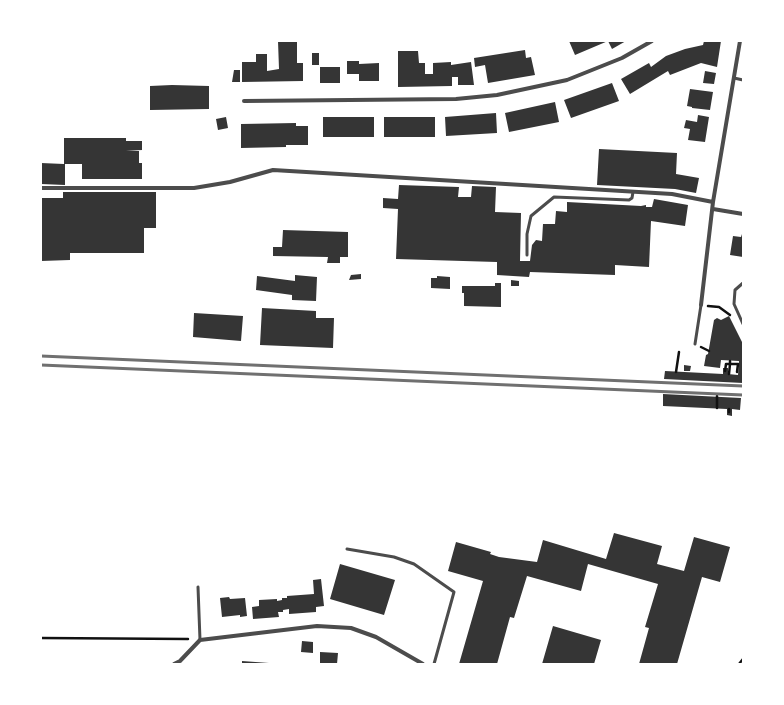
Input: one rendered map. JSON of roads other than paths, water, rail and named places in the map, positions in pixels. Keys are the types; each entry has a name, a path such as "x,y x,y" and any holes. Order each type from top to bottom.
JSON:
{"street":[{"path":"244,101 456,99 497,95 567,80 622,58 652,41"},
{"path":"701,305 714,202 740,41"},
{"path":"41,188 194,188 230,182 273,170 672,194 714,202"},
{"path":"713,209 743,214"},
{"path":"174,664 180,661 200,640 317,626 351,628 376,637 423,664"}],"lane":[{"path":"734,78 743,80"},
{"path":"527,255 527,234 531,216 554,197 629,200 632,198 632,192"},
{"path":"743,283 735,290 734,304 743,324"},
{"path":"695,344 701,305"},
{"path":"347,548 394,557 414,564 454,592 434,664"},
{"path":"198,587 200,640"}],"railway":[{"path":"41,356 743,386"},
{"path":"41,365 743,395"}]}
